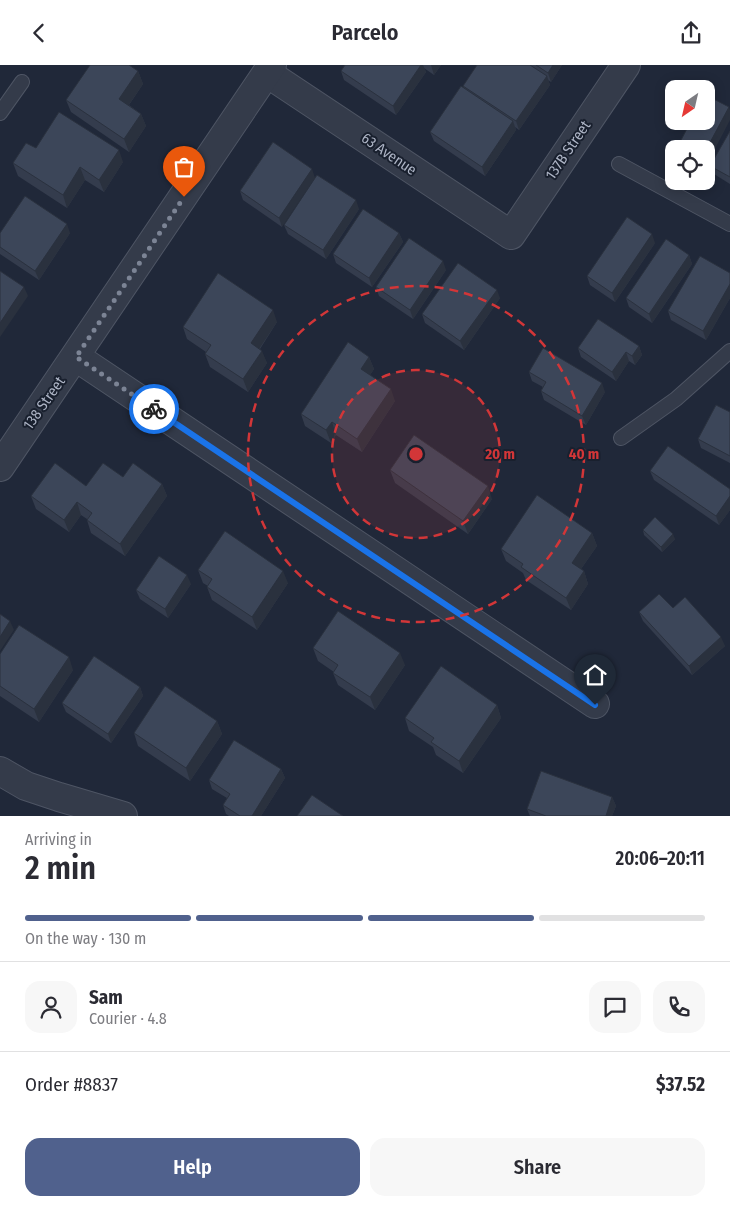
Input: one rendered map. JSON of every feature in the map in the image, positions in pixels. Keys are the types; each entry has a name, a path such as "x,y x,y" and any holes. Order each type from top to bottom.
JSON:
{"street":[{"name":"137B Street","path":"511,235 626,65"},
{"name":"63 Avenue","path":"270,69 511,235"},
{"name":"138 Street","path":"0,467 270,69"},
{"path":"76,357 595,705"},
{"path":"0,771 26,786 123,816"}],"lane":[{"path":"0,113 22,83"},
{"path":"619,164 730,224"},
{"path":"621,438 676,399 730,351"}],"building":[{"path":"90,65 129,65 138,71 119,99 141,114 124,139 66,100"},
{"path":"345,65 421,65 393,106 341,71"},
{"path":"477,65 530,65 547,76 516,121 463,86"},
{"path":"536,65 553,65 548,73"},
{"path":"461,86 513,121 482,167 430,132"},
{"path":"715,100 729,107 711,140 681,140 686,130 715,130"},
{"path":"59,112 119,150 99,180 80,167 63,195 13,163 26,143 36,148"},
{"path":"730,131 730,177 715,169 715,157"},
{"path":"273,142 312,169 279,218 240,191"},
{"path":"317,175 356,200 323,250 284,225"},
{"path":"25,196 67,224 35,271 0,247 0,233"},
{"path":"363,209 399,233 369,278 333,254"},
{"path":"627,217 652,234 612,293 587,276"},
{"path":"409,238 443,261 410,310 376,287"},
{"path":"666,239 689,255 649,314 626,298"},
{"path":"700,256 730,273 730,284 703,331 668,311"},
{"path":"458,263 497,290 460,341 422,314"},
{"path":"0,271 24,287 0,323"},
{"path":"218,273 273,310 251,343 262,351 243,379 205,354 211,345 183,327"},
{"path":"598,319 639,346 632,356 626,352 612,372 578,348"},
{"path":"348,342 369,357 361,369 391,389 357,439 332,422 326,430 301,414"},
{"path":"543,348 602,383 582,416 541,391 546,382 529,372"},
{"path":"716,405 730,412 730,456 698,439"},
{"path":"414,435 488,486 463,521 390,470"},
{"path":"668,446 730,489 730,496 716,516 650,471"},
{"path":"55,463 86,486 103,463 123,477 133,463 162,484 120,544 87,520 92,513 77,502 64,520 31,496"},
{"path":"537,495 592,533 572,563 584,571 566,598 521,567 523,564 501,549"},
{"path":"655,517 673,534 661,547 643,530"},
{"path":"225,531 283,571 252,617 207,587 212,579 198,570"},
{"path":"159,556 187,575 165,609 136,590"},
{"path":"659,594 673,608 685,597 721,637 689,666 639,612"},
{"path":"338,611 400,653 370,697 333,673 338,665 313,648"},
{"path":"0,614 10,621 0,637"},
{"path":"19,625 69,657 34,709 0,686 0,654"},
{"path":"94,656 140,687 108,734 62,703"},
{"path":"441,666 497,705 459,761 431,742 434,738 405,718"},
{"path":"165,686 217,721 186,768 134,733"},
{"path":"234,740 281,769 252,816 240,816 223,805 230,794 209,780"},
{"path":"541,771 612,797 606,816 546,816 527,809"},
{"path":"312,795 343,816 297,816"}],"way so far":[{"path":"154,409 76,357 184,197"}],"route":[{"path":"154,409 595,705"}]}
